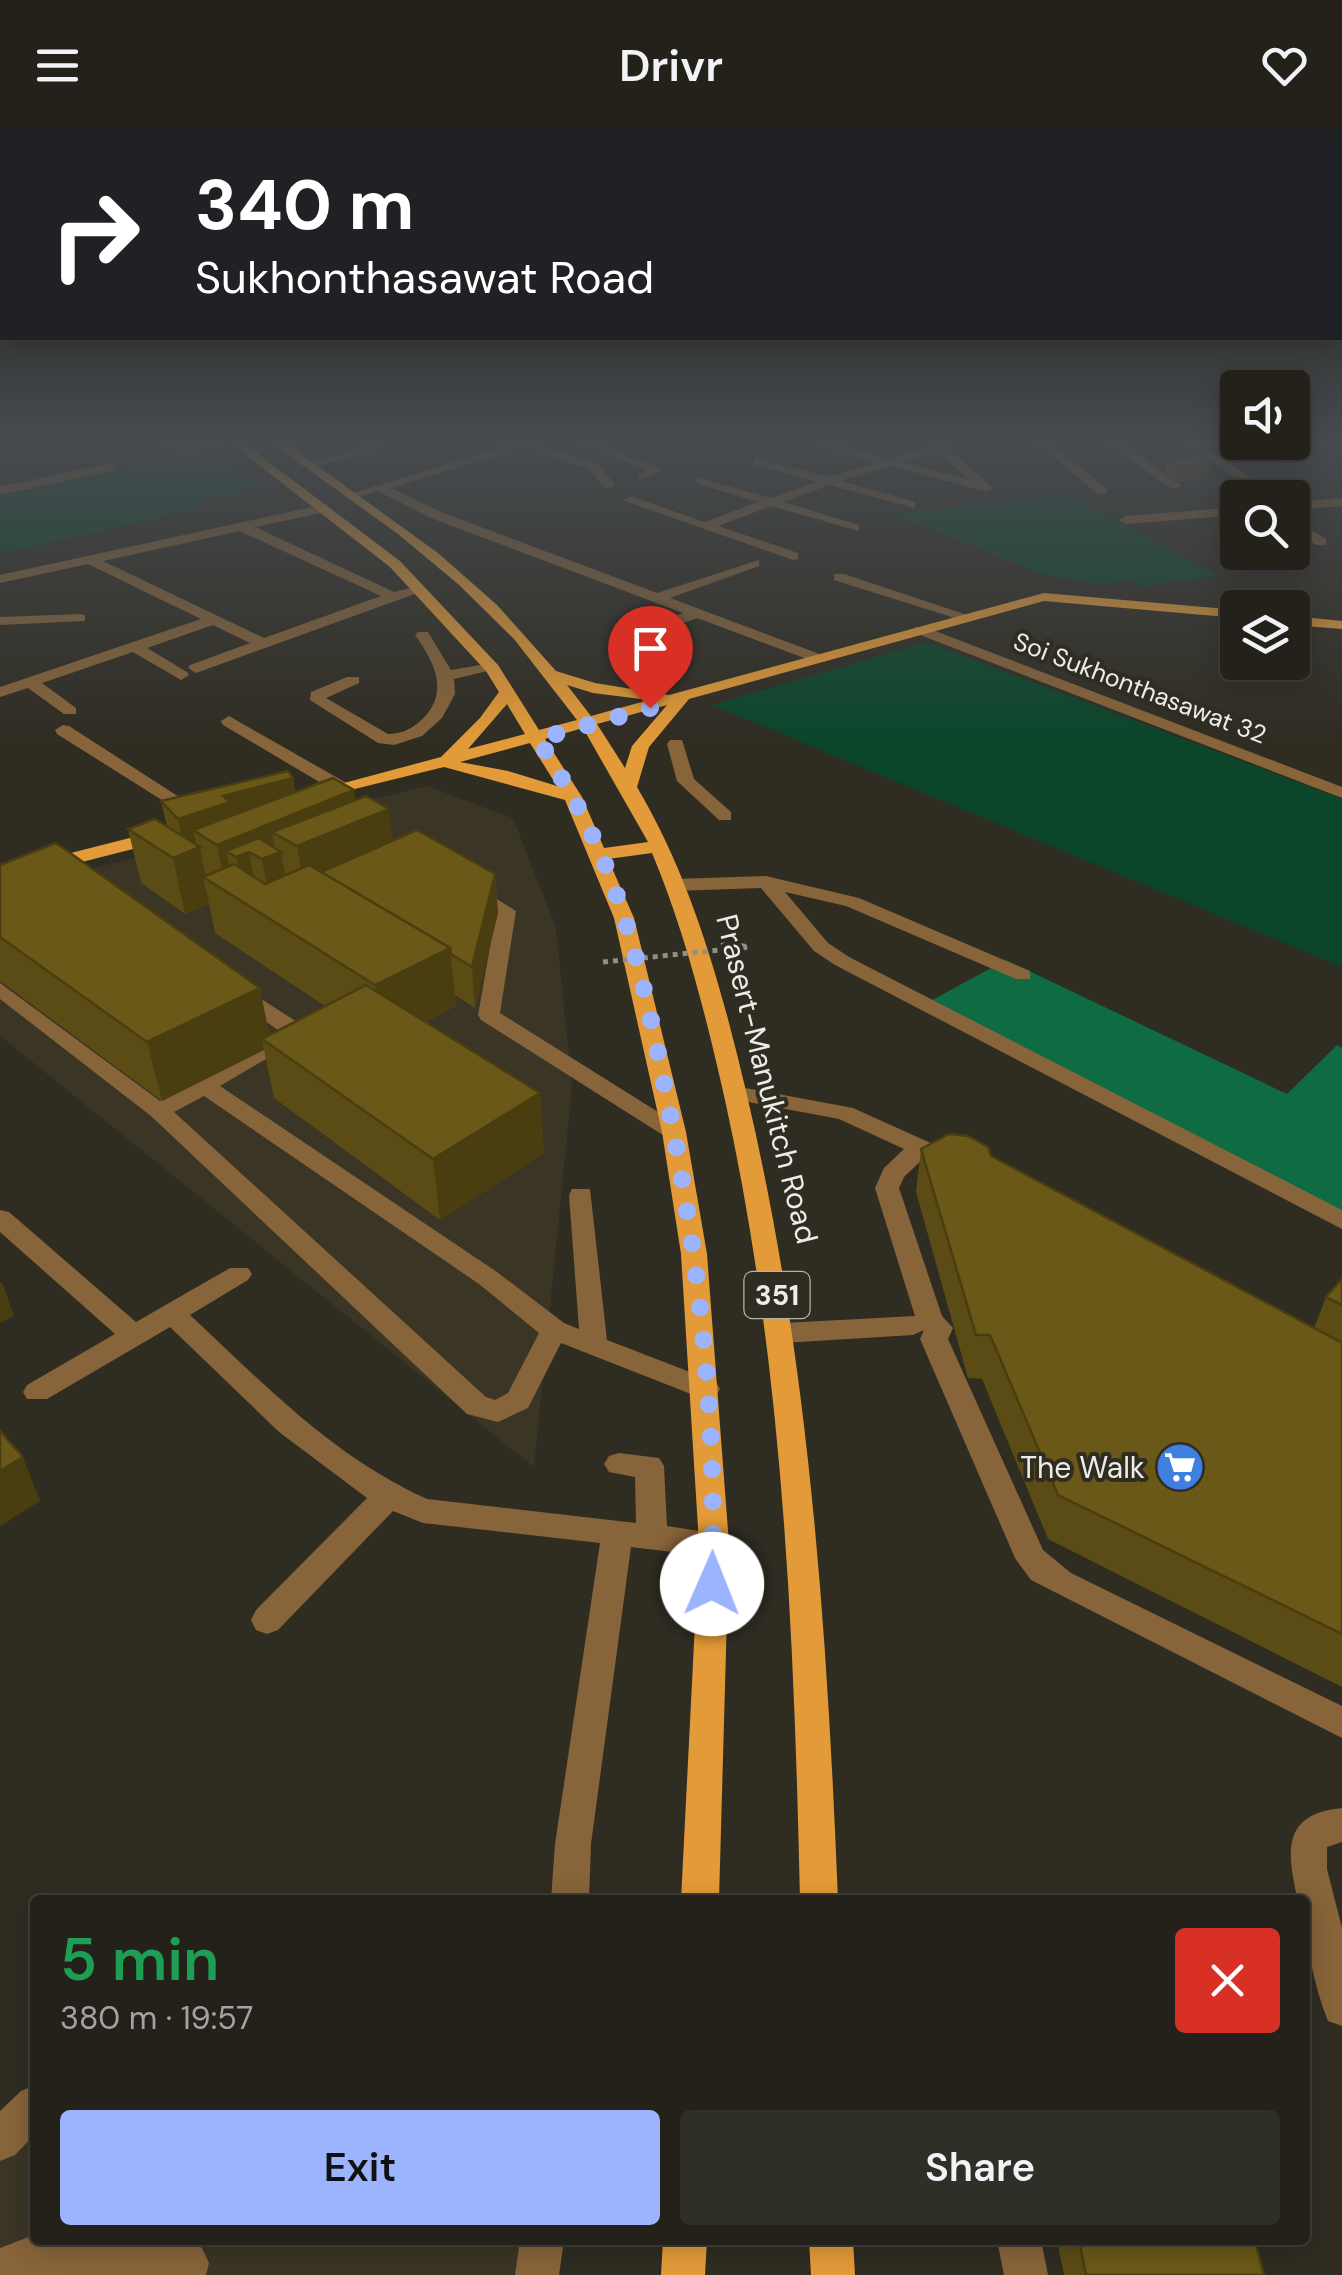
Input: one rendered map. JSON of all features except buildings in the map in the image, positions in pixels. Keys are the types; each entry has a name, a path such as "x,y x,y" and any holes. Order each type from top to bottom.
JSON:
{"main road":[{"name":"Prasert-Manukitch Road","path":"364,541 418,588 548,674 627,788 676,885 735,1094 783,1333 798,1493 819,1895"},
{"name":"Prasert-Manukitch Road","path":"412,541 449,569 496,641 492,668 573,797 601,854 633,951 674,1132 694,1254 714,1544 700,1895"},
{"path":"304,799 586,726 1044,597 1220,612"},
{"path":"1310,622 1342,625"},
{"path":"548,674 629,696 682,698"},
{"path":"442,764 486,722 507,692"},
{"path":"627,788 642,746 682,698"},
{"path":"442,764 508,776 573,797"},
{"path":"0,878 211,824"},
{"path":"601,854 659,846"},
{"path":"683,2275 685,2245"},
{"path":"831,2245 833,2275"}],"street":[{"path":"0,579 171,541"},
{"path":"274,541 394,597"},
{"path":"503,541 820,659"},
{"path":"753,541 794,556"},
{"path":"89,559 263,644"},
{"path":"653,599 754,562"},
{"path":"839,577 966,617"},
{"path":"136,648 188,671 418,588"},
{"path":"630,638 693,614"},
{"path":"0,621 80,618"},
{"path":"0,692 220,623"},
{"name":"Soi Sukhonthasawat 32","path":"920,630 1342,792"},
{"path":"353,680 317,695 318,700 394,742 411,736 446,704 445,676 423,635"},
{"path":"445,676 492,668"},
{"path":"4,674 70,711"},
{"path":"229,721 344,789"},
{"path":"62,730 211,824"},
{"path":"676,744 686,781 725,816"},
{"path":"304,799 345,816"},
{"path":"43,866 70,885"},
{"path":"456,880 506,912 489,1015 674,1132"},
{"path":"766,882 821,948 842,962 1342,1221"},
{"path":"676,885 766,882 864,907 1023,976"},
{"path":"159,1110 289,1039 289,1027 210,976"},
{"path":"0,989 159,1110 477,1406 498,1411 518,1400 554,1330"},
{"path":"206,1087 488,1278 554,1330 706,1388"},
{"path":"735,1094 845,1113 955,1166"},
{"path":"921,1147 893,1174 888,1188 926,1328 1031,1558 1042,1571 1342,1723"},
{"path":"581,1195 594,1347"},
{"path":"0,1218 134,1335"},
{"path":"37,1392 239,1274"},
{"path":"172,1312 341,1468 387,1497 423,1511 714,1544"},
{"path":"783,1333 926,1328"},
{"path":"570,1895 573,1844 649,1466 619,1464"},
{"path":"267,1620 387,1497"},
{"path":"1342,1825 1321,1826 1309,1840 1309,1869 1342,2007"},
{"path":"0,2140 30,2110"},
{"path":"537,2275 541,2245"},
{"path":"1019,2245 1026,2275"},
{"path":"2,2275 20,2259 187,2259"}],"path":[{"path":"603,962 749,947"}],"shaded area":[{"path":"427,786 513,818 556,927 572,1087 534,1467 0,1036 0,891"},
{"path":"30,2122 30,2245 540,2245 536,2275 0,2275 0,2151"}],"green space":[{"path":"0,541 56,541 0,554"},
{"path":"961,541 1154,541 1218,576 1144,586 1125,580 1101,585 1047,576"},
{"path":"927,642 1342,799 1342,967 712,705"},
{"path":"1006,960 1287,1094 1337,1045 1342,1048 1342,1212 932,1000"}],"place":[{"name":"The Walk","path":"1180,1467"}],"route":[{"path":"650,708 538,739 601,854 624,918 659,1055 694,1254 706,1388 714,1544 712,1584"}]}
